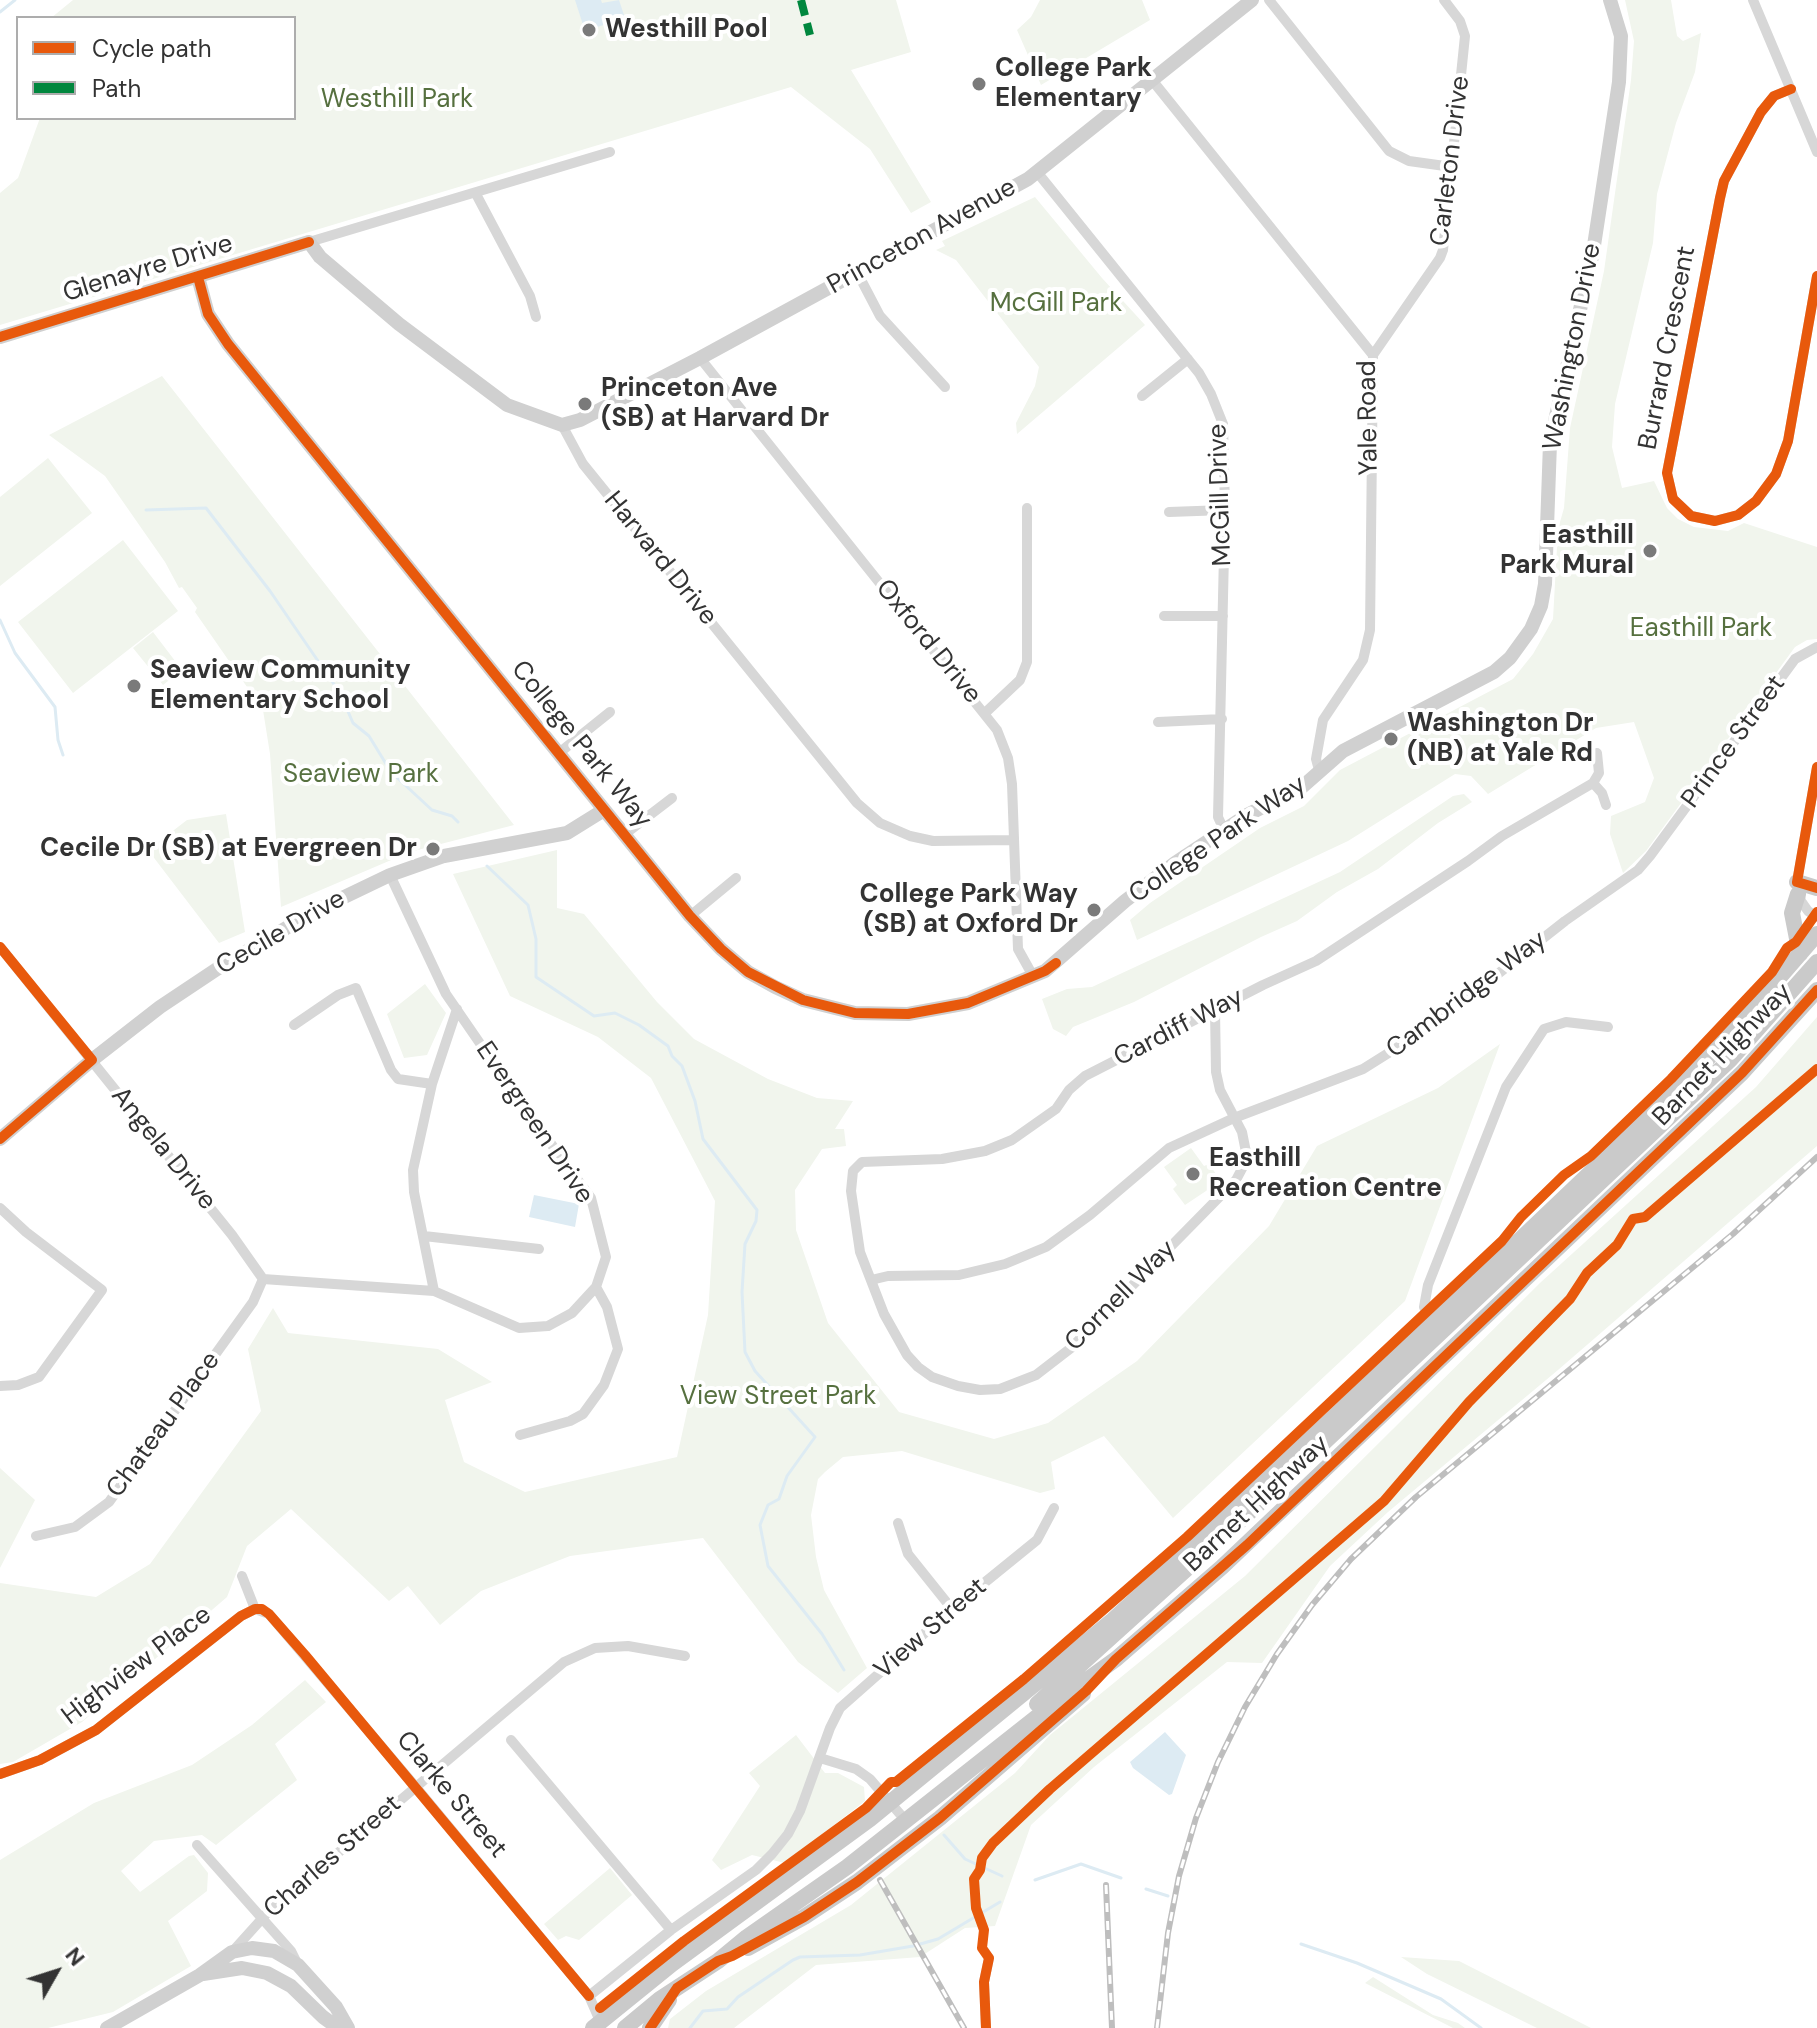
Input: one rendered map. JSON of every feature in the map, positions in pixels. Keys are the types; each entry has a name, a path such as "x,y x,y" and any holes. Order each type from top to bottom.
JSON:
{"main road":[{"path":"1800,954 1792,913 1798,888 1817,888"},
{"name":"Barnet Highway","path":"596,2025 891,1803 1123,1610 1436,1327 1718,1048 1817,934"},
{"path":"1011,1737 1039,1702 1265,1498 1436,1327 1730,1060 1817,962"},
{"name":"Barnet Highway","path":"622,2028 847,1867 1011,1737 1116,1659 1222,1567 1742,1073 1817,990"},
{"name":"Barnet Highway","path":"718,1961 804,1917 868,1874 958,1803 1086,1691 1116,1659"},
{"path":"650,2028 677,1988"},
{"path":"618,2007 622,2028"}],"street":[{"name":"Princeton Avenue","path":"562,425 580,420 700,358 1037,172 1252,0"},
{"path":"1269,0 1389,151 1409,161 1452,167"},
{"name":"Carleton Drive","path":"1373,355 1440,258 1465,36 1460,21 1444,0"},
{"name":"Washington Drive","path":"1319,770 1343,751 1494,672 1510,658 1537,617 1547,568 1550,443 1593,252 1619,82 1621,36 1610,0"},
{"path":"1753,0 1817,152"},
{"name":"Yale Road","path":"1152,80 1373,355 1370,630 1363,660 1323,720 1316,759 1319,770"},
{"name":"Burrard Crescent","path":"1791,89 1774,96 1761,112 1724,181 1720,198 1667,473 1673,499 1691,516 1715,521 1738,515 1756,501 1776,474 1788,441 1817,276"},
{"name":"Glenayre Drive","path":"0,337 610,152"},
{"name":"McGill Drive","path":"1037,172 1188,359 1206,384 1223,424 1225,510 1218,817 1224,830"},
{"path":"476,194 530,296 536,317"},
{"path":"309,242 320,257 399,324 507,405 562,425"},
{"path":"857,272 880,316 945,387"},
{"name":"College Park Way","path":"198,277 205,306 216,328 690,916 748,972 803,1000 855,1013 908,1014 968,1003 1045,971 1125,901 1247,815 1297,790 1319,770"},
{"name":"Oxford Drive","path":"700,358 985,713 1001,738 1011,771 1018,949 1033,976"},
{"path":"1142,396 1188,359"},
{"name":"Harvard Drive","path":"562,425 583,464 857,803 880,823 910,836 933,841 1014,840"},
{"path":"985,713 1013,688 1025,671 1028,653 1027,508"},
{"path":"1169,512 1225,510"},
{"path":"1164,616 1223,616"},
{"name":"Prince Street","path":"1658,846 1795,659 1817,647"},
{"path":"559,753 610,712"},
{"path":"1158,722 1222,719"},
{"path":"1597,753 1599,773 1593,783 1602,793 1606,805"},
{"path":"1817,767 1798,888 1808,911 1817,917"},
{"name":"Cardiff Way","path":"871,1280 856,1232 851,1191 853,1171 862,1162 942,1159 985,1151 1012,1140 1056,1109 1069,1090 1085,1076 1316,961 1502,836 1593,783"},
{"path":"625,834 672,798"},
{"name":"Cecile Drive","path":"0,1139 160,1007 315,911 390,875 470,849 567,833 604,810"},
{"name":"Cambridge Way","path":"871,1280 888,1276 959,1275 1005,1264 1046,1247 1090,1215 1169,1148 1234,1118 1334,1082 1383,1058 1433,1025 1565,921 1624,882 1658,846"},
{"name":"Evergreen Drive","path":"390,875 446,994 591,1198 606,1257 596,1287"},
{"path":"690,916 736,878"},
{"name":"Angela Drive","path":"0,947 232,1235 263,1279"},
{"path":"294,1025 338,995 356,988 391,1070 398,1079 432,1084"},
{"name":"Evergreen Drive","path":"434,1291 414,1192 413,1170 432,1084 457,1009"},
{"name":"Cornell Way","path":"871,1280 884,1314 907,1355 932,1377 980,1390 1000,1389 1022,1382 1053,1364 1236,1180 1245,1163 1242,1132 1220,1090 1216,1072 1215,1010"},
{"path":"1436,1327 1424,1307 1428,1285 1506,1087 1544,1029 1566,1022 1608,1027"},
{"path":"0,1208 26,1232 102,1290 39,1377 18,1385 0,1386"},
{"path":"424,1236 539,1249"},
{"path":"263,1279 434,1291 519,1328 548,1326 572,1313 596,1287 607,1307 618,1349 604,1385 583,1414 570,1421 520,1435"},
{"name":"Chateau Place","path":"36,1536 75,1527 109,1502 253,1302 263,1279"},
{"name":"View Street","path":"589,1996 671,1930 756,1870 772,1854 788,1834 800,1811 840,1708 952,1609 1037,1540 1054,1508"},
{"path":"898,1523 908,1554 952,1609"},
{"path":"242,1576 255,1609"},
{"name":"Highview Place","path":"0,1774 40,1760 96,1730 241,1616 255,1609"},
{"name":"Clarke Street","path":"255,1609 269,1614 589,1996 596,2025"},
{"name":"Charles Street","path":"232,1952 262,1918 564,1662 595,1648 628,1646 685,1656"},
{"path":"511,1740 671,1930"},
{"path":"820,1758 856,1769 870,1779 906,1821"},
{"path":"197,1845 291,1951 298,1965"},
{"path":"107,2028 200,1975 232,1952 247,1948 269,1949 286,1955 336,2007 348,2028"},
{"path":"986,2028 984,1982 989,1958"},
{"path":"200,1975 242,1968 262,1971 277,1977 338,2028"}],"green space":[{"name":"Westhill Park","path":"73,0 896,0 911,52 851,70 931,202 911,213 870,149 791,87 0,325 0,193 18,178 39,120 296,120 296,16 53,16"},
{"path":"1040,0 1142,0 1150,20 1041,85 1017,30 1031,17"},
{"name":"Easthill Park","path":"1625,0 1671,0 1677,36 1683,41 1701,33 1695,72 1676,123 1657,194 1653,243 1615,404 1612,447 1622,488 1654,481 1667,508 1678,519 1694,527 1728,531 1744,523 1817,547 1817,639 1807,640 1795,647 1646,851 1623,873 1610,834 1611,816 1645,802 1654,778 1634,722 1596,728 1488,794 1471,776 1455,774 1348,841 1137,940 1130,920 1150,903 1260,828 1304,806 1340,770 1513,679 1533,654 1553,619 1558,529 1564,508 1570,428 1604,271 1631,80 1634,41"},
{"name":"McGill Park","path":"1035,197 1145,325 1017,434 1016,423 1035,386 1039,367 956,260 936,250 945,246 942,241"},
{"name":"Seaview Park","path":"162,376 514,825 410,852 281,907 270,754 263,710 105,476 49,435"},
{"path":"48,458 92,513 0,586 0,497"},
{"path":"123,540 178,611 73,693 18,622"},
{"path":"153,632 182,670 163,685 133,648"},
{"path":"1464,794 1472,802 1438,823 1378,869 1337,892 1297,921 1134,1002 1073,1027 1066,1036 1053,1029 1042,999 1067,989 1092,987 1340,872 1453,796"},
{"path":"226,814 245,932 219,943 148,850 187,820"},
{"name":"View Street Park","path":"557,850 557,908 584,914 657,1002 694,1039 768,1079 817,1098 853,1101 835,1129 844,1129 846,1146 822,1149 795,1190 796,1230 828,1323 899,1412 994,1439 1048,1423 1137,1361 1269,1226 1317,1146 1438,1088 1500,1044 1405,1301 1173,1518 1104,1436 1051,1462 1055,1489 1040,1493 902,1451 843,1457 825,1472 818,1479 811,1515 816,1557 824,1590 867,1668 838,1693 798,1662 703,1538 570,1556 481,1591 440,1625 408,1586 389,1601 291,1509 247,1546 227,1597 82,1722 13,1762 0,1764 0,1583 96,1597 150,1564 261,1411 248,1349 273,1308 288,1333 438,1349 492,1382 445,1400 464,1462 525,1492 677,1457 708,1315 715,1201 651,1078 598,1037 510,996 453,874"},
{"path":"425,984 446,1013 427,1055 404,1058 387,1014"},
{"path":"1817,1017 1817,1146 1388,1512 1330,1566 1262,1663 1227,1662 1094,1767 1031,1825 995,1926 965,1928 920,1957 816,1965 734,2028 668,2028 670,2019 706,1991 851,1905 1015,1773 1050,1735 1245,1576 1541,1282 1756,1087"},
{"name":"Easthill Recreation Centre","path":"1191,1148 1204,1166 1209,1164 1221,1181 1185,1205 1173,1189 1177,1185 1164,1167"},
{"path":"0,1468 35,1500 0,1568"},
{"path":"305,1680 326,1702 275,1744 297,1780 216,1845 202,1835 154,1841 121,1871 140,1892 189,1856 194,1855 208,1873 207,1891 168,1921 191,1966 113,2012 48,2028 0,2028 0,1860 94,1803 192,1765 252,1725"},
{"path":"796,1735 825,1773 838,1773 864,1787 865,1801 785,1863 752,1855 721,1870 712,1860 760,1786 749,1773"},
{"path":"610,1868 632,1895 579,1940 566,1936 558,1940 544,1924"},
{"path":"1401,1957 1459,1961 1591,2028 1537,2028 1427,1974"},
{"path":"1373,1977 1433,2015 1465,2028 1453,2028 1365,1983"}],"shaded area":[{"path":"575,0 601,0 602,3 619,0 625,18 585,31"},
{"path":"534,1195 579,1204 575,1227 529,1217"},
{"path":"1165,1732 1186,1755 1169,1795 1133,1768 1130,1762"}],"waterway":[{"path":"0,12 15,0"},
{"path":"146,510 206,508 270,591 340,693 353,723 369,736 391,772 432,810 452,816 458,822"},
{"path":"0,620 15,653 55,707 58,740 63,755"},
{"path":"487,866 528,905 536,939 536,977 594,1016 615,1013 639,1025 668,1046 672,1056 682,1066 695,1101 703,1139 757,1210 756,1221 745,1244 742,1292 745,1352 755,1371 815,1437 787,1476 779,1499 768,1505 760,1525 768,1566 822,1634 844,1670"},
{"path":"944,1835 965,1859 1002,1876"},
{"path":"1035,1880 1081,1864 1121,1878"},
{"path":"1146,1889 1168,1896"},
{"path":"690,2028 703,2011 727,2009 738,1997 800,1957 860,1955 913,1946 938,1939 1000,1902"},
{"path":"1301,1944 1357,1963 1441,1999 1481,2028"}],"railway":[{"path":"1157,2028 1168,1933 1179,1876 1196,1818 1218,1762 1245,1707 1312,1605 1351,1559 1416,1497 1733,1234 1817,1157"},
{"path":"880,1880 964,2028"},
{"path":"1106,1885 1112,2028"}],"marked path":[{"path":"801,0 810,35"}],"cycle path":[{"path":"1791,89 1774,96 1761,112 1724,181 1720,198 1667,473 1673,499 1691,516 1715,521 1738,515 1756,501 1776,474 1788,441 1817,276"},
{"path":"0,337 309,242"},
{"path":"198,277 208,314 228,344 690,916 748,972 803,1000 855,1013 908,1014 968,1003 1045,971 1056,963"},
{"path":"1817,767 1797,882 1817,888"},
{"path":"600,2008 684,1941 866,1808 891,1782 896,1782 1024,1679 1187,1537 1502,1241 1521,1217 1564,1175 1591,1156 1671,1079 1772,972 1817,912"},
{"path":"0,947 92,1060 0,1139"},
{"path":"650,2028 677,1988 718,1961 804,1917 857,1882 940,1818 1086,1691 1116,1659 1247,1545 1742,1073 1817,990"},
{"path":"986,2028 984,1982 989,1958 982,1948 984,1930 976,1908 974,1879 980,1870 982,1858 993,1843 1050,1789 1384,1501 1469,1402 1570,1299 1587,1273 1617,1245 1633,1219 1645,1217 1817,1069"},
{"path":"0,1774 40,1760 96,1730 241,1616 262,1609 305,1655 589,1996"}],"place":[{"name":"Westhill Pool","path":"589,30"},
{"name":"College Park Elementary","path":"979,84"},
{"name":"Princeton Ave (SB) at Harvard Dr","path":"585,404"},
{"name":"Easthill Park Mural","path":"1650,551"},
{"name":"Seaview Community Elementary School","path":"134,686"},
{"name":"Washington Dr (NB) at Yale Rd","path":"1391,739"},
{"name":"Cecile Dr (SB) at Evergreen Dr","path":"433,849"},
{"name":"College Park Way (SB) at Oxford Dr","path":"1094,910"},
{"name":"Easthill Recreation Centre","path":"1193,1174"}]}
